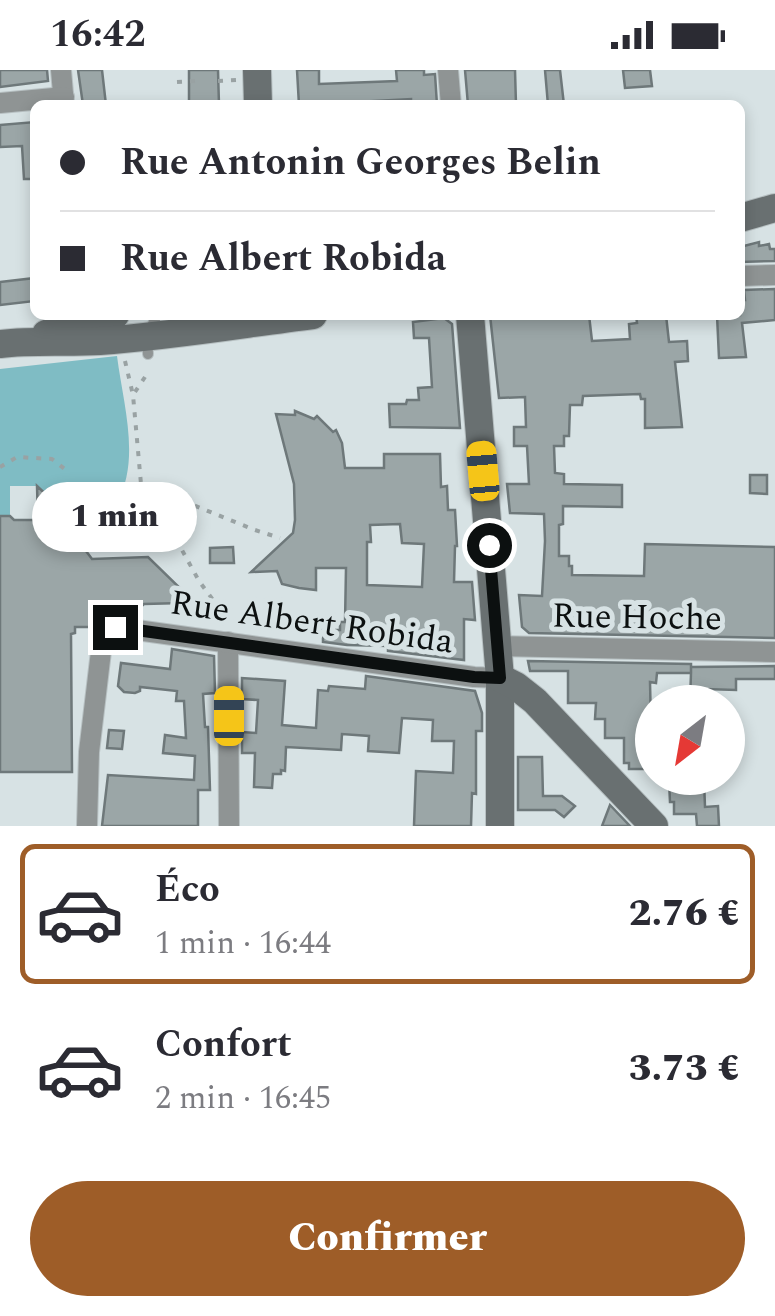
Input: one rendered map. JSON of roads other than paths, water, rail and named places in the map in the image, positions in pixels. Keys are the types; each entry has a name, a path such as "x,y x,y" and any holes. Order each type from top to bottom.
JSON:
{"main road":[{"path":"256,70 258,100"},
{"path":"745,217 775,208"},
{"path":"30,340 79,320"},
{"path":"470,320 500,678 500,826"},
{"path":"0,344 30,340 96,341 230,322"},
{"path":"500,678 535,701 654,826"}],"street":[{"path":"60,70 64,100"},
{"path":"448,70 451,100"},
{"path":"0,103 30,102"},
{"path":"745,276 775,275"},
{"name":"Rue Albert Robida","path":"87,826 90,752 102,643 115,627 500,678"},
{"path":"228,642 229,826"},
{"name":"Rue Hoche","path":"497,646 775,652"}]}
